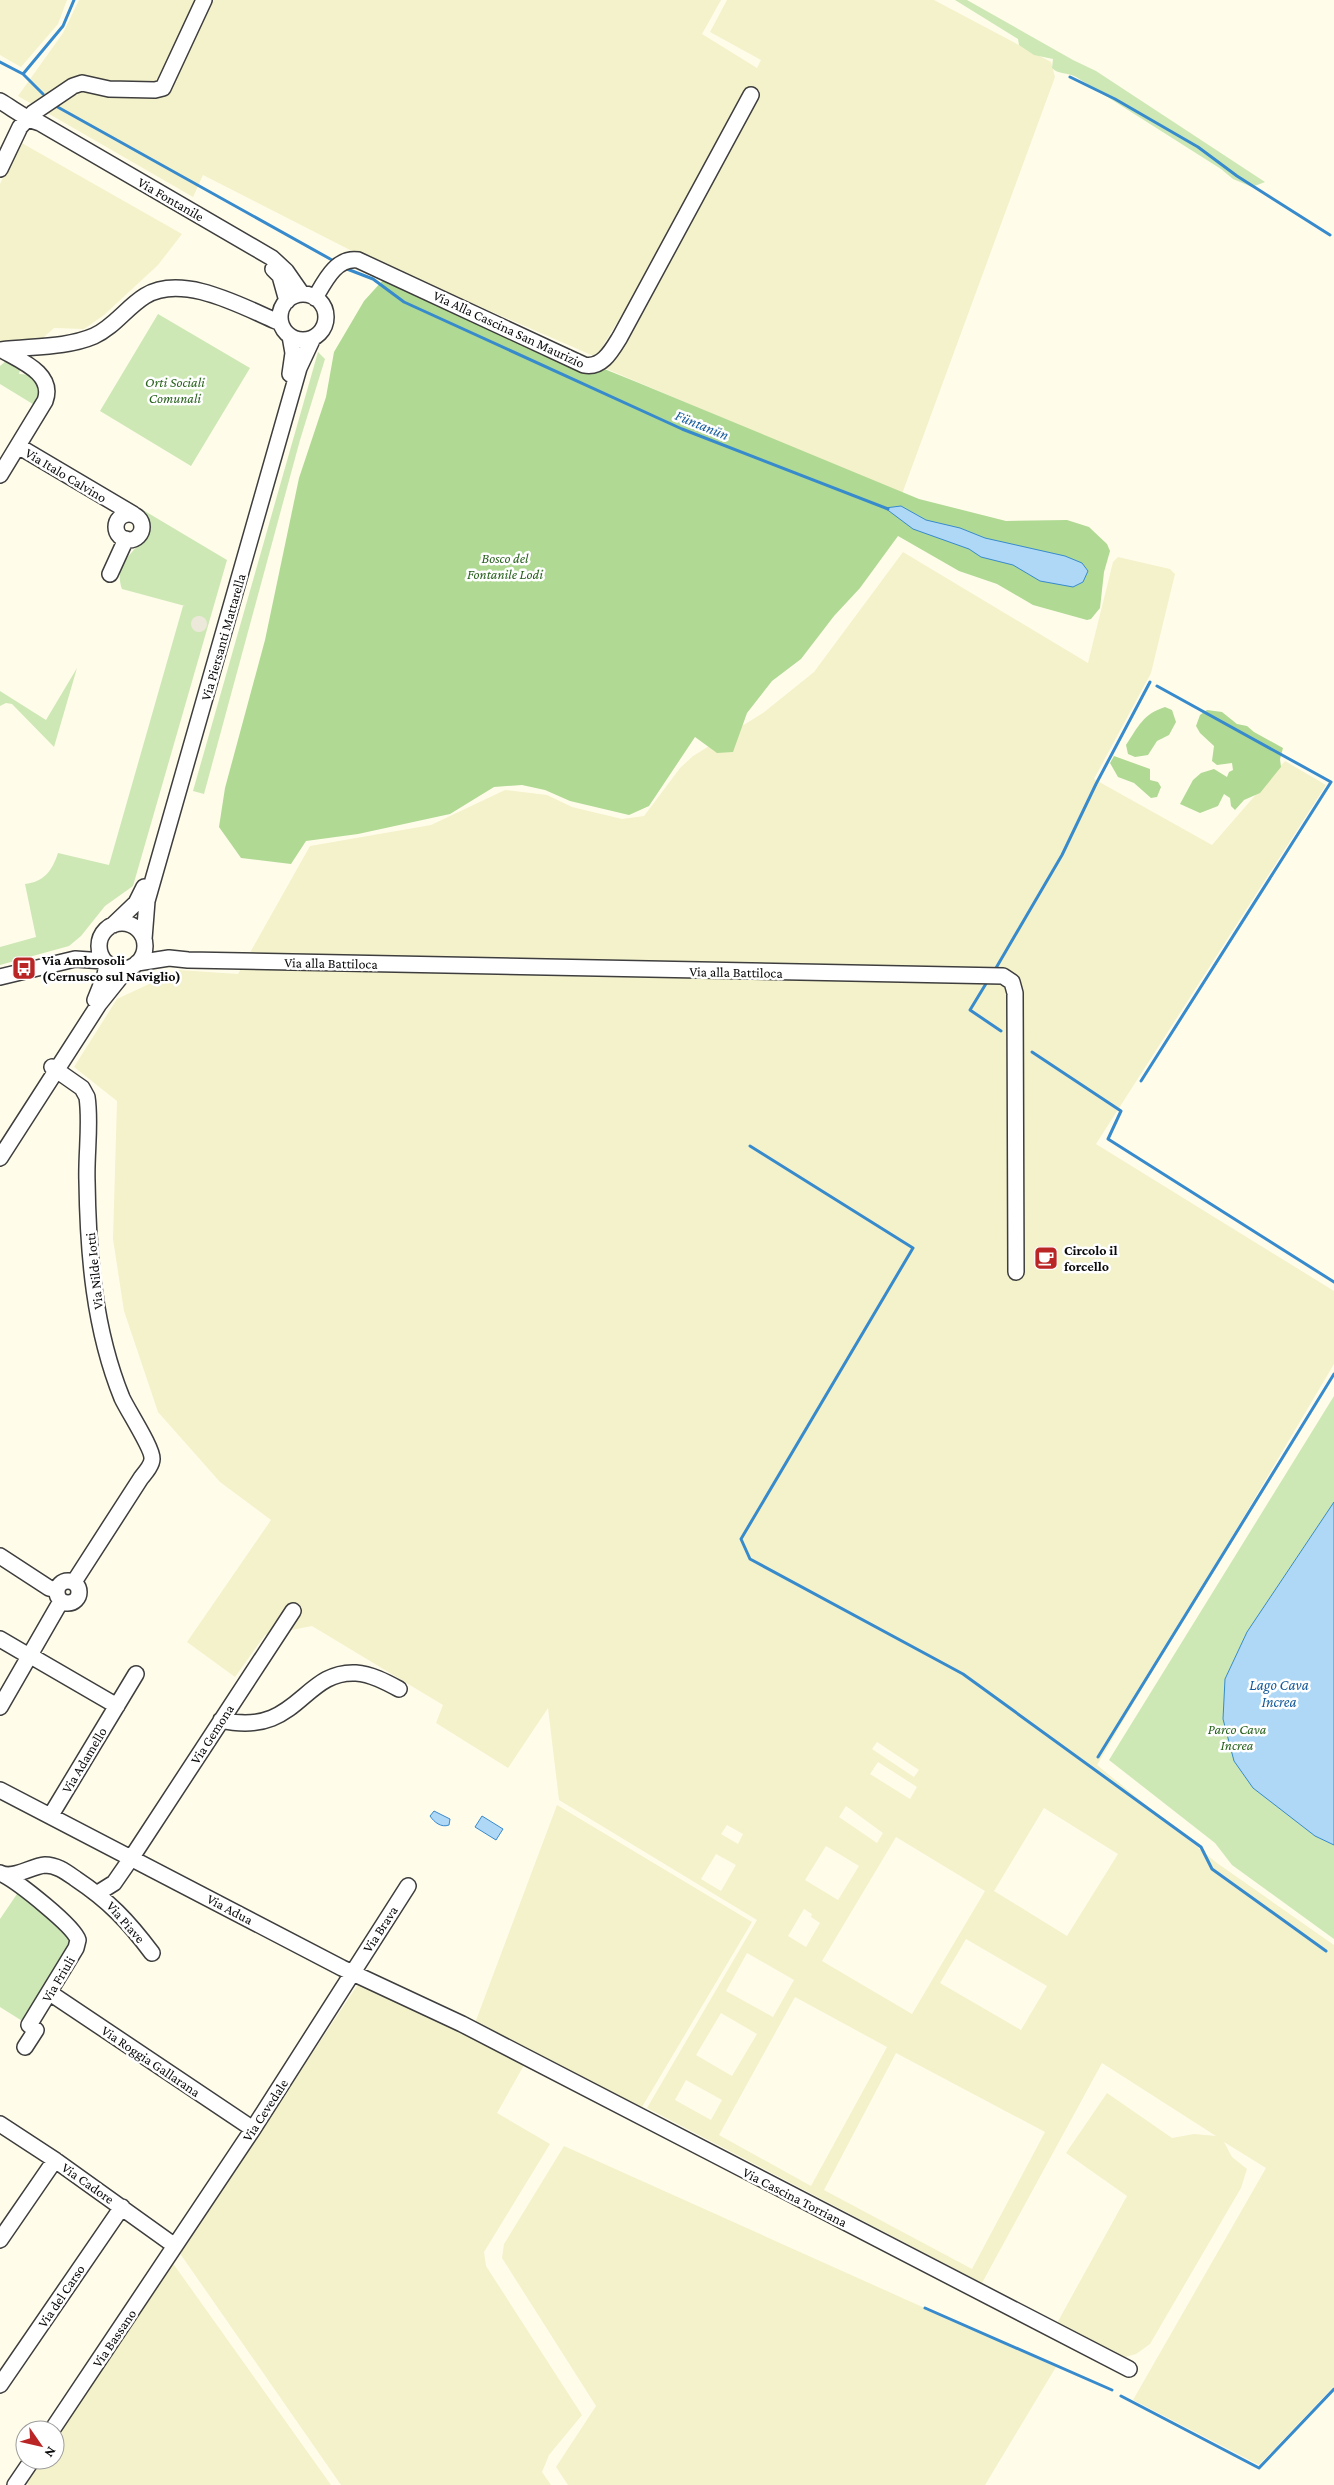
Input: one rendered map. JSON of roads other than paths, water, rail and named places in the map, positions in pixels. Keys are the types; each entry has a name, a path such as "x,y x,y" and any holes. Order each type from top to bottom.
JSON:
{"street":[{"path":"0,168 20,127 26,120 33,113 79,83 106,88 162,89 204,0"},
{"name":"Via Alla Cascina San Maurizio","path":"309,296 338,264 346,259 358,260 584,365 592,366 600,363 620,337 751,95"},
{"name":"Via Fontanile","path":"0,101 18,112 36,128 268,264 280,276 287,301"},
{"name":"Via Fontanile","path":"0,108 26,120 40,123 272,258 309,296"},
{"path":"1,350 84,340 105,330 147,295 170,288 197,290 276,321 280,320"},
{"path":"309,296 324,308 326,322 319,334 313,338 301,340 290,336 282,326 280,320 281,313 287,301 309,296"},
{"name":"Via Piersanti Mattarella","path":"113,925 136,903 142,891 292,366 293,353 290,336"},
{"name":"Via Piersanti Mattarella","path":"144,940 147,901 299,368 313,338"},
{"path":"0,475 45,401 47,386 38,373 1,350"},
{"name":"Via Italo Calvino","path":"18,446 122,512"},
{"path":"122,512 140,519 142,530 137,537 126,539 117,531 122,512"},
{"path":"110,574 126,539"},
{"path":"0,1148 102,1000 144,952 144,940 140,932 131,925 113,925 104,931 100,939 75,960"},
{"path":"0,1158 97,997 105,975 106,962 100,952 100,939"},
{"name":"Via alla Battiloca","path":"144,940 169,958"},
{"name":"Via alla Battiloca","path":"132,966 169,958 207,961 1003,976 1012,982 1015,993 1016,1272"},
{"path":"0,977 75,960 106,962 116,968 132,966"},
{"name":"Via Nilde Iotti","path":"54,1068 79,1085 87,1097 87,1193 96,1301 118,1386 129,1415 151,1450 152,1461 74,1582 79,1590 77,1598 68,1603 59,1595"},
{"path":"0,1556 59,1595 32,1658 0,1707"},
{"name":"Via Gemona","path":"132,1857 293,1612"},
{"path":"0,1639 117,1706"},
{"name":"Via Adamello","path":"51,1815 136,1674"},
{"path":"221,1720 249,1724 271,1719 290,1709 321,1683 342,1674 366,1674 399,1689"},
{"name":"Via Adua","path":"0,1790 352,1972 462,2024"},
{"name":"Via Piave","path":"98,1893 110,1888 132,1857"},
{"name":"Via Piave","path":"2,1874 40,1866 51,1866 63,1870 98,1893 124,1917 152,1953"},
{"name":"Via Friuli","path":"2,1874 28,1892 78,1937 76,1948 50,1994 29,2025 36,2030 25,2047"},
{"name":"Via Brava","path":"352,1972 408,1886"},
{"name":"Via Cevedale","path":"175,2246 253,2129 352,1972"},
{"name":"Via Roggia Gallarana","path":"50,1994 253,2129"},
{"name":"Via Cascina Torriana","path":"462,2024 1129,2369"},
{"name":"Via Cadore","path":"0,2124 55,2160 175,2246"},
{"path":"0,2240 55,2160"},
{"name":"Via del Carso","path":"0,2385 122,2207"},
{"name":"Via Bassano","path":"59,2420 175,2246"},
{"path":"15,2485 25,2470"}],"water":[{"path":"901,506 926,520 960,528 985,538 1065,556 1082,563 1088,571 1083,582 1073,587 1040,581 1013,565 981,557 969,549 913,529 885,508"},
{"name":"Lago Cava Increa","path":"1334,1502 1334,1845 1315,1836 1253,1788 1234,1761 1223,1719 1225,1679 1247,1632"},
{"path":"434,1811 450,1819 449,1825 438,1824 430,1816"},
{"path":"482,1816 503,1829 496,1840 475,1827"}],"waterway":[{"path":"23,74 63,26 74,0"},
{"path":"0,62 23,74 43,94"},
{"path":"1070,77 1115,99 1198,147 1237,176 1330,235"},
{"path":"54,105 332,260"},
{"name":"Füntanün","path":"347,269 373,279 404,302 682,429 888,509"},
{"path":"996,968 1062,855 1096,784 1150,682"},
{"path":"1141,1081 1331,782 1157,686"},
{"path":"987,982 970,1010 1001,1031"},
{"path":"1032,1052 1121,1111 1108,1139 1334,1282"},
{"path":"750,1146 913,1248 741,1539 750,1559 963,1674 1201,1847 1212,1869 1326,1951"},
{"path":"1098,1757 1334,1374"},
{"path":"925,2308 1112,2390"},
{"path":"1121,2396 1259,2468 1334,2389"}],"place":[{"name":"Via Ambrosoli (Cernusco sul Naviglio)","path":"24,968"},
{"name":"Circolo il forcello","path":"1046,1258"}],"park label":[{"name":"Orti Sociali Comunali","path":"175,390"},
{"name":"Bosco del Fontanile Lodi","path":"505,566"},
{"name":"Parco Cava Increa","path":"1237,1738"}]}
